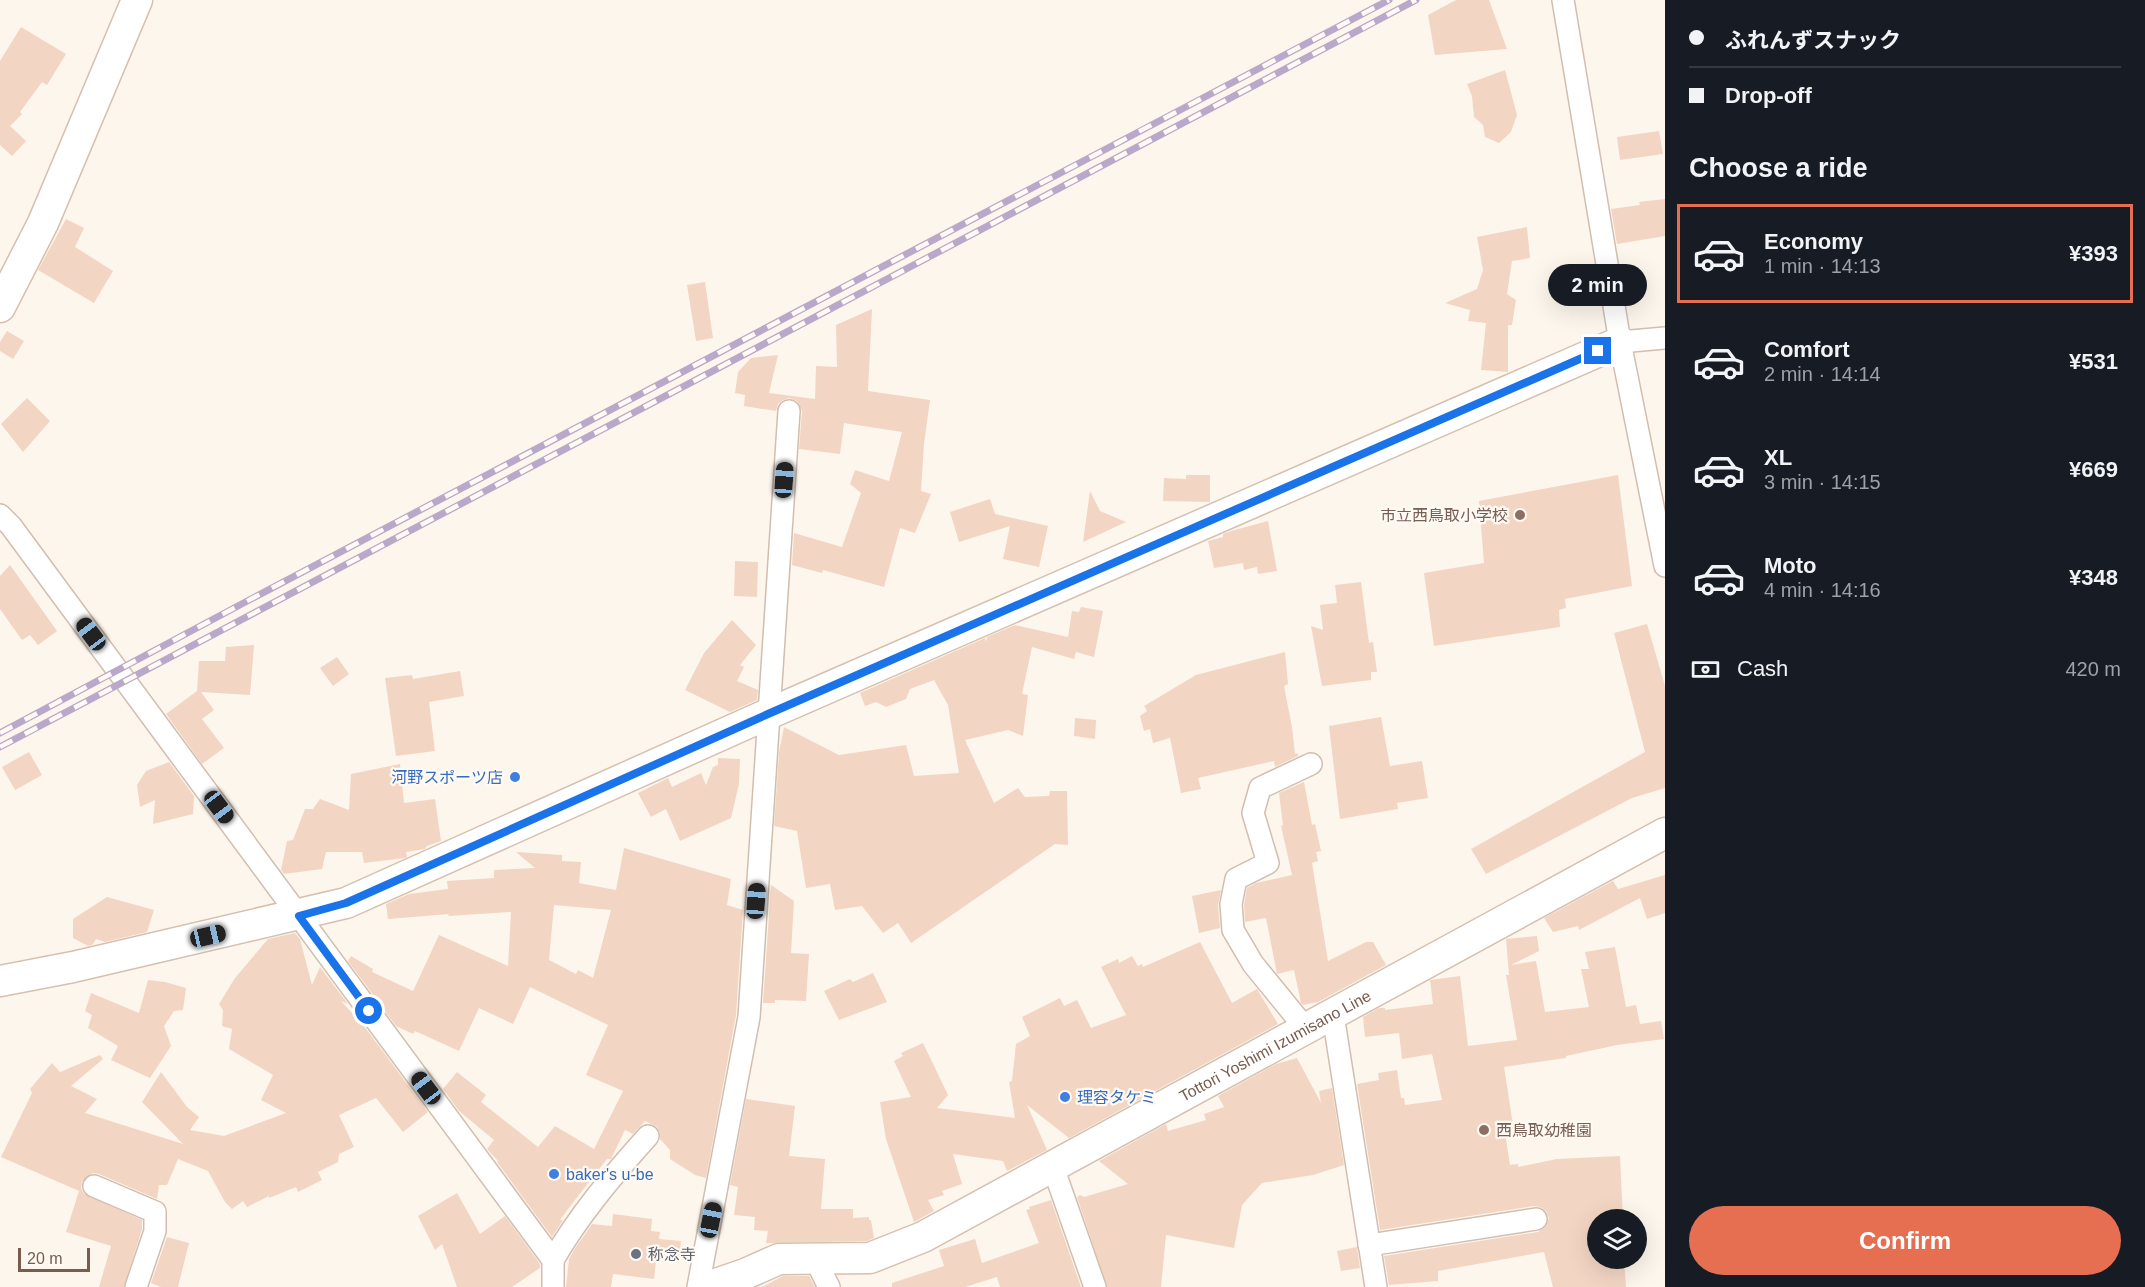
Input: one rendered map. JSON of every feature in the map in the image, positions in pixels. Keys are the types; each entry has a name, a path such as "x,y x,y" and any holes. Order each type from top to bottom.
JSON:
{"street":[{"path":"0,307 43,223 137,0"},
{"path":"1563,0 1620,342 1665,566"},
{"path":"0,981 73,967 299,916 346,903 768,714 1620,342 1665,338"},
{"path":"712,1286 748,1017 789,411"},
{"path":"0,515 18,536 553,1260"},
{"path":"1306,1029 1253,964 1233,930 1231,904 1236,879 1268,863 1253,813 1260,788 1311,764"},
{"name":"Tottori Yoshimi Izumisano Line","path":"712,1286 779,1259 870,1258 923,1237 1665,833"},
{"path":"1333,1015 1376,1287"},
{"path":"553,1287 553,1260 569,1233 648,1136"},
{"path":"1053,1167 1095,1287"},
{"path":"93,1186 155,1212 155,1231 136,1287"},
{"path":"1369,1245 1536,1219"},
{"path":"815,1259 829,1287"}],"building":[{"path":"1456,0 1489,0 1507,49 1435,55 1428,15"},
{"path":"21,27 66,54 47,85 42,82 20,112 22,114 10,126 26,141 12,156 0,145 0,61"},
{"path":"1505,70 1517,115 1511,132 1499,143 1485,137 1483,125 1474,117 1472,96 1467,84"},
{"path":"1659,131 1663,154 1620,160 1617,137"},
{"path":"1665,199 1665,236 1617,244 1611,209"},
{"path":"66,219 84,228 75,247 113,271 94,303 38,270"},
{"path":"1527,227 1530,258 1512,261 1507,294 1516,300 1512,325 1508,325 1508,372 1481,370 1486,323 1468,321 1470,310 1445,303 1477,289 1483,270 1477,237"},
{"path":"705,282 713,338 696,341 687,285"},
{"path":"872,309 868,391 930,400 921,491 931,494 915,533 900,528 884,587 823,570 822,573 792,565 794,533 842,547 861,493 850,484 855,470 889,481 902,432 844,423 840,454 799,449 802,411 797,401 789,398 783,400 778,404 776,411 744,406 745,395 735,393 738,372 751,358 778,355 769,393 815,399 816,366 837,367 836,325"},
{"path":"7,331 24,341 13,359 0,351 0,342"},
{"path":"27,398 50,421 23,452 1,424"},
{"path":"1186,475 1210,475 1210,502 1163,501 1164,478 1186,479"},
{"path":"1618,475 1632,586 1565,599 1566,608 1559,610 1560,627 1434,646 1424,573 1484,563 1479,501"},
{"path":"1090,491 1100,511 1126,522 1083,542"},
{"path":"990,499 995,514 1048,526 1039,567 1003,559 1010,526 959,542 950,512"},
{"path":"1268,521 1277,571 1258,574 1257,567 1244,570 1243,563 1214,568 1208,541 1223,537 1223,534 1231,531"},
{"path":"735,561 758,562 757,597 734,596"},
{"path":"10,565 57,631 38,645 30,635 22,640 0,609 0,576"},
{"path":"1361,582 1369,643 1373,642 1377,672 1371,672 1371,680 1322,686 1311,626 1323,630 1320,605 1337,603 1335,585"},
{"path":"1081,607 1103,611 1094,657 1076,652 1074,659 1032,647 1022,694 1028,695 1023,736 1008,730 965,740 994,803 1018,788 1025,797 1049,796 1050,791 1067,791 1068,845 1055,844 911,943 898,923 883,933 862,906 835,910 830,884 806,888 797,831 774,826 779,752 784,727 839,755 906,745 914,776 959,773 948,705 934,680 910,689 906,699 886,707 876,702 865,706 860,693 985,638 986,642 987,637 1015,625 1068,637 1072,611 1079,612"},
{"path":"732,620 756,645 740,665 744,667 737,681 758,690 757,700 730,712 685,690 704,653"},
{"path":"1647,624 1665,686 1665,788 1632,798 1486,874 1471,849 1645,752 1614,633"},
{"path":"254,645 250,695 201,692 214,710 202,719 224,748 202,764 166,714 197,691 199,661 225,661 226,647"},
{"path":"1285,652 1288,684 1284,686 1295,754 1298,753 1298,756 1275,767 1274,761 1198,778 1201,789 1181,793 1170,738 1153,743 1150,729 1144,731 1140,716 1147,711 1144,706 1196,675"},
{"path":"337,657 349,674 333,686 320,668"},
{"path":"460,671 464,696 429,702 435,751 396,756 385,678 412,675 413,679"},
{"path":"1381,717 1390,766 1422,761 1428,798 1397,803 1398,809 1340,819 1329,726"},
{"path":"1075,718 1096,720 1095,739 1074,736"},
{"path":"29,752 42,775 15,790 2,767"},
{"path":"718,758 740,759 739,784 731,818 680,841 666,809 651,817 638,793 668,778 672,787 701,773 706,785 713,767 718,765"},
{"path":"169,762 194,796 193,814 153,824 155,800 140,807 137,785 146,771"},
{"path":"400,764 404,803 435,799 441,841 425,849 406,852 407,857 405,858 364,863 362,852 326,852 322,869 284,874 281,870 287,841 293,840 305,809 313,809 320,799 349,810 351,774"},
{"path":"1304,782 1312,825 1315,824 1321,851 1316,852 1318,861 1312,863 1328,961 1366,942 1373,942 1386,965 1318,1002 1303,1005 1294,970 1277,974 1266,918 1245,922 1244,905 1247,888 1256,883 1292,875 1281,826 1283,825 1279,793"},
{"path":"624,848 731,879 727,905 743,910 736,1015 706,1178 695,1175 670,1159 670,1150 660,1139 657,1127 645,1121 633,1134 625,1130 611,1159 607,1159 568,1209 552,1237 487,1149 494,1140 459,1111 443,1089 457,1072 486,1095 481,1102 538,1147 555,1126 594,1149 623,1091 586,1075 608,1025 530,987 513,1024 479,1008 459,1051 415,1031 413,1034 396,1026 348,961 351,956 373,969 372,972 413,991 439,935 508,966 511,912 388,919 386,904 409,894 448,889 447,881 494,878 494,870 535,868 516,852 562,855 562,861 581,862 579,883 616,890","holes":["554,905 611,910 593,978 578,970 576,974 549,960"]},
{"path":"1665,875 1665,913 1647,919 1640,898 1579,930 1578,926 1553,932 1544,918 1613,881 1618,889"},
{"path":"771,885 794,901 791,953 809,954 806,1001 775,1000 775,1003 763,1003"},
{"path":"1221,890 1218,905 1220,928 1199,933 1192,896"},
{"path":"107,897 154,910 147,932 105,942 96,939 92,945 88,946 73,938 73,919"},
{"path":"295,933 300,939 312,985 320,967 348,1004 341,1001 364,1026 428,1112 403,1132 376,1098 339,1115 354,1147 339,1154 338,1162 318,1172 322,1180 298,1192 296,1187 269,1198 269,1196 247,1207 243,1201 232,1209 225,1202 208,1171 178,1159 167,1185 159,1185 157,1199 99,1174 93,1173 87,1176 81,1188 84,1194 142,1220 142,1229 124,1287 99,1287 111,1246 66,1232 79,1191 1,1157 32,1093 30,1089 52,1063 60,1072 100,1055 103,1059 71,1086 97,1099 85,1113 183,1144 142,1102 161,1072 187,1107 199,1117 190,1130 224,1136 286,1113 261,1100 273,1075 229,1049 232,1029 222,1026 223,1010 219,1004 235,978 268,939"},
{"path":"1537,936 1539,951 1511,965 1536,961 1545,1012 1589,1007 1581,969 1589,969 1585,952 1615,947 1626,1007 1636,1005 1640,1024 1661,1021 1664,1039 1617,1045 1566,1056 1566,1058 1504,1067 1513,1125 1504,1126 1510,1165 1518,1164 1518,1167 1557,1159 1620,1156 1622,1209 1587,1209 1587,1269 1625,1269 1626,1287 1553,1287 1544,1252 1438,1271 1438,1281 1389,1285 1384,1256 1538,1232 1544,1228 1549,1218 1546,1211 1534,1206 1380,1230 1357,1084 1379,1080 1378,1073 1397,1070 1401,1098 1404,1098 1405,1105 1442,1100 1432,1054 1402,1059 1399,1033 1365,1037 1363,1017 1379,1008 1385,1008 1385,1010 1433,1004 1430,980 1460,976 1468,1046 1517,1040 1506,975 1509,975 1506,939"},
{"path":"1200,942 1232,1003 1257,989 1278,1024 1069,1138 1027,1105 1047,1150 1007,1171 1003,1161 953,1154 962,1184 942,1191 944,1195 928,1200 934,1211 914,1222 886,1139 880,1102 911,1097 894,1061 903,1056 901,1053 923,1043 948,1095 937,1108 1015,1118 1009,1082 1012,1081 1016,1044 1030,1036 1022,1017 1060,998 1064,1006 1077,1000 1091,1028 1126,1015 1101,967 1118,959 1119,963 1132,956 1138,966 1142,964 1143,967"},
{"path":"873,973 887,1002 839,1020 824,991 850,979 853,982"},
{"path":"148,980 186,988 183,1010 174,1011 164,1026 171,1046 150,1078 111,1060 118,1046 88,1028 92,1015 85,1011 91,993 139,1013"},
{"path":"1297,1058 1321,1103 1319,1091 1332,1088 1344,1165 1313,1175 1262,1183 1242,1205 1234,1248 1166,1235 1161,1287 1107,1287 1077,1197 1128,1184 1099,1161 1166,1124 1168,1131 1206,1120 1204,1114 1224,1107 1218,1096 1276,1064"},
{"path":"746,1099 795,1106 789,1156 825,1159 821,1209 853,1209 853,1218 869,1217 874,1238 867,1241 766,1243 768,1231 754,1230 755,1217 734,1215 738,1187 730,1185"},
{"path":"457,1193 480,1234 505,1216 540,1264 540,1268 512,1287 457,1287 442,1244 435,1250 418,1216"},
{"path":"1051,1200 1081,1287 1000,1287 997,1277 965,1287 892,1287 892,1283 944,1266 939,1250 975,1239 982,1263 1039,1243 1026,1210"},
{"path":"613,1214 652,1219 651,1231 660,1232 659,1239 681,1241 679,1263 656,1261 654,1279 613,1274 611,1287 566,1287 569,1259 574,1250 592,1224 612,1226"},
{"path":"167,1237 189,1243 178,1287 161,1287 151,1283"},
{"path":"1357,1247 1360,1268 1341,1271 1337,1251"},
{"path":"783,1276 809,1276 815,1287 762,1287"}],"railway":[{"path":"0,733 1389,0"},
{"path":"0,747 1416,0"}],"place":[{"name":"市立西鳥取小学校","path":"1520,515"},
{"name":"河野スポーツ店","path":"515,777"},
{"name":"理容タケミ","path":"1065,1097"},
{"name":"西鳥取幼稚園","path":"1484,1130"},
{"name":"baker's u-be","path":"554,1174"},
{"name":"称念寺","path":"636,1254"}],"route":[{"path":"369,1011 299,916 346,903 768,714 1598,351"}]}
